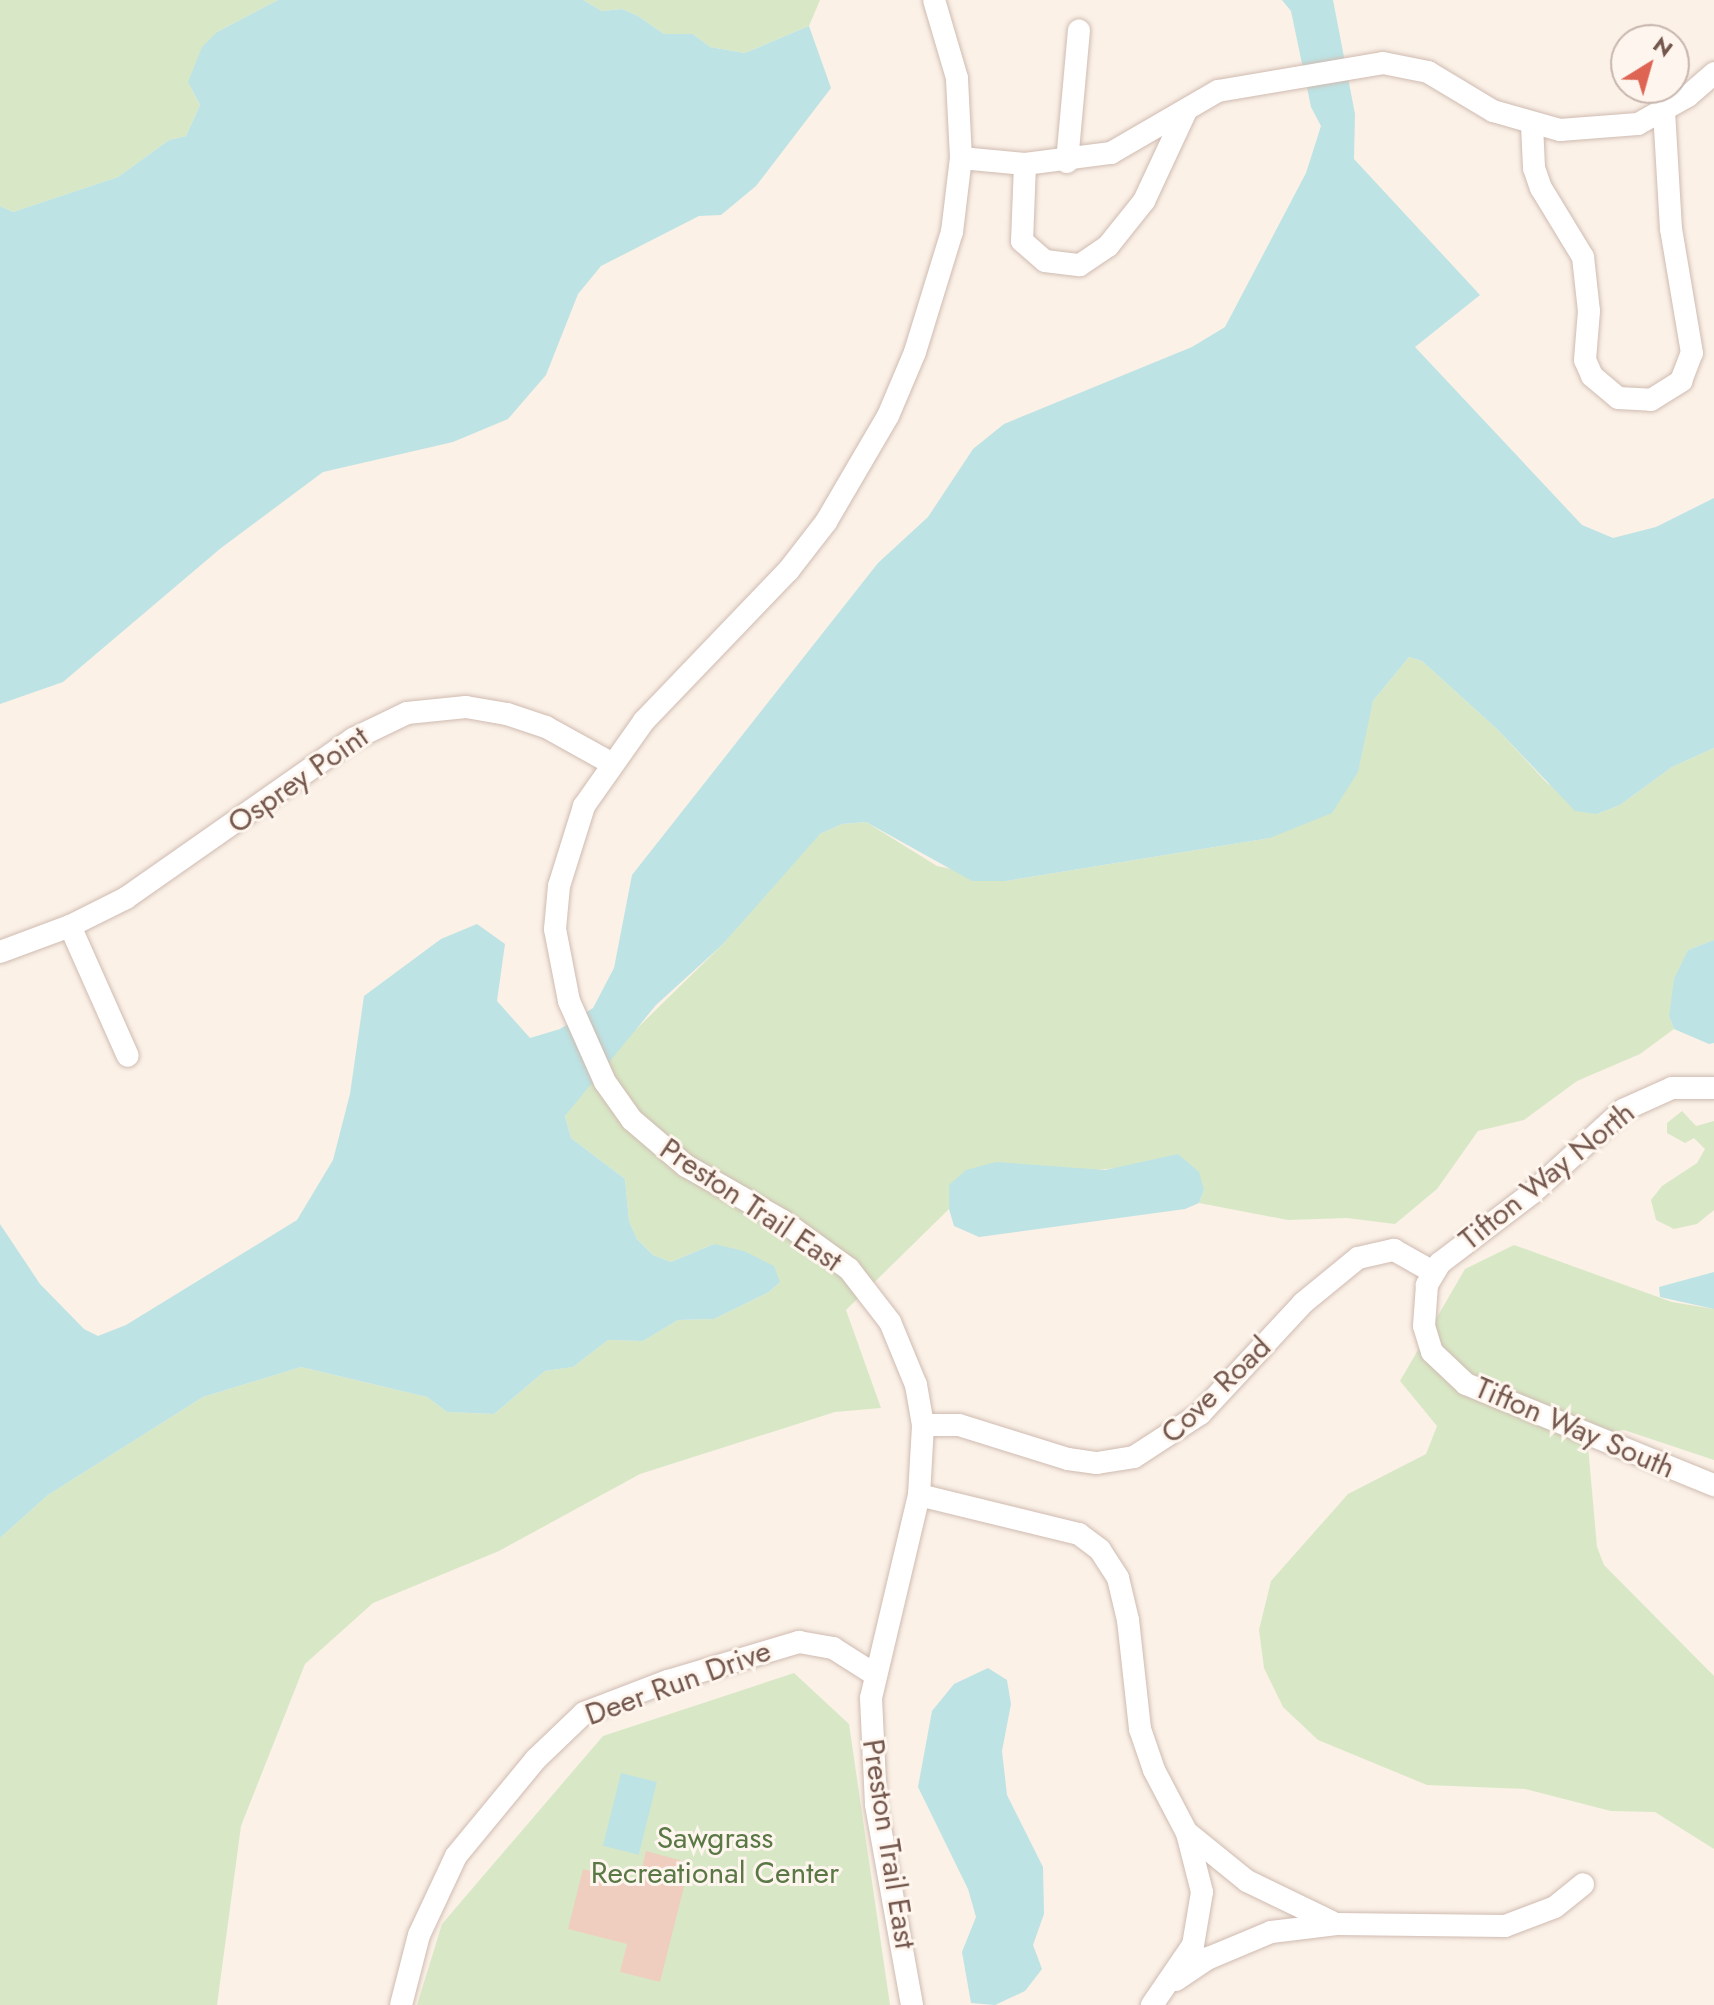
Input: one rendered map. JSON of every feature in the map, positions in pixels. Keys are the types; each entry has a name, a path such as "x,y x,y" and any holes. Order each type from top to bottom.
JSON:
{"street":[{"name":"Preston Trail East","path":"912,2005 876,1804 874,1674 919,1495 923,1425 902,1347 849,1269 783,1221 686,1166 632,1120 605,1082 578,1022 559,966 555,929 559,886 571,837 611,763 644,721 788,571 859,470 888,416 943,269 961,158 957,78 934,0"},
{"path":"1067,162 1079,31"},
{"path":"961,158 1025,164 1067,162 1111,153 1143,139 1189,104 1218,91 1383,63 1411,66 1493,111 1532,125 1596,130 1638,124 1664,112 1714,73"},
{"path":"1025,164 1022,241 1045,261 1080,265 1108,246 1144,201 1189,104"},
{"path":"1532,125 1534,168 1541,188 1583,257 1589,311 1585,360 1592,376 1618,398 1651,400 1681,381 1692,353 1671,229 1664,112"},
{"name":"Osprey Point","path":"0,952 70,926 187,858 353,739 407,713 466,707 507,714 546,727 611,763"},
{"path":"70,926 128,1056"},
{"name":"Tifton Way North","path":"1433,1272 1637,1101 1672,1088 1714,1088"},
{"name":"Cove Road","path":"923,1425 959,1425 1068,1459 1097,1463 1134,1457 1200,1414 1303,1303 1358,1258 1394,1250 1433,1272"},
{"name":"Tifton Way South","path":"1433,1272 1425,1297 1428,1339 1439,1362 1466,1384 1714,1485"},
{"path":"919,1495 1056,1525 1079,1534 1110,1563 1128,1620 1140,1729 1154,1770 1187,1833 1199,1869 1201,1913 1193,1945 1171,1983 1152,2005"},
{"name":"Deer Run Drive","path":"401,2005 419,1935 456,1856 536,1759 584,1713 668,1681 799,1642 833,1648 874,1674"},
{"path":"1187,1833 1247,1881 1337,1924"},
{"path":"1171,1983 1250,1940 1337,1924 1505,1926 1555,1907 1583,1884"}],"green space":[{"path":"0,0 278,0 217,32 192,90 200,105 186,136 169,140 118,177 13,212 0,206"},
{"path":"583,0 820,0 809,26 745,53 710,47 693,34 664,34 622,9 602,11"},
{"path":"1409,657 1422,661 1498,730 1547,783 1597,814 1620,805 1672,767 1714,748 1714,940 1688,950 1669,1016 1674,1029 1640,1054 1577,1081 1524,1120 1478,1131 1437,1189 1395,1224 1347,1218 1288,1220 1199,1203 1204,1190 1178,1154 1146,1165 949,1185 949,1209 846,1310 881,1408 835,1412 640,1474 499,1551 373,1603 305,1664 241,1826 217,2005 0,2005 0,1538 48,1495 203,1397 301,1367 427,1397 447,1412 494,1414 545,1371 573,1367 608,1340 643,1341 678,1320 714,1319 769,1292 780,1282 714,1244 671,1262 653,1255 637,1239 629,1221 625,1179 571,1138 565,1116 619,1046 722,945 820,834 842,824 866,822 937,866 1006,881 1270,838 1365,735 1373,701"},
{"path":"1682,1111 1696,1126 1714,1121 1714,1210 1697,1224 1674,1229 1656,1220 1651,1200 1662,1186 1697,1163 1705,1149 1694,1138 1685,1143 1667,1133 1667,1123"},
{"path":"1514,1245 1672,1302 1714,1309 1714,1460 1624,1430 1587,1435 1597,1547 1604,1565 1714,1676 1714,1849 1655,1812 1611,1811 1525,1789 1427,1785 1318,1740 1283,1707 1264,1668 1259,1630 1271,1581 1348,1494 1426,1454 1437,1426 1400,1381 1465,1269"},
{"name":"Sawgrass Recreational Center","path":"794,1673 849,1724 890,2005 417,2005 442,1924 603,1736"}],"water":[{"path":"278,0 583,0 602,11 622,9 664,34 693,34 710,47 745,53 809,26 831,88 756,186 721,215 699,216 601,266 578,294 546,375 508,419 453,442 323,472 221,548 63,682 0,704 0,206 13,212 118,177 169,140 186,136 200,105 188,82 202,47 217,32"},
{"path":"1282,0 1333,0 1355,114 1354,159 1480,295 1415,347 1582,525 1613,538 1656,527 1714,498 1714,748 1672,767 1620,805 1597,814 1575,811 1498,730 1422,661 1409,657 1373,701 1358,772 1332,813 1270,838 1006,881 972,881 866,822 842,824 820,834 722,945 656,1005 565,1116 571,1138 625,1179 629,1221 637,1239 653,1255 671,1262 714,1244 744,1251 774,1266 780,1282 769,1292 714,1319 678,1320 643,1341 608,1340 573,1367 545,1371 494,1414 447,1412 427,1397 301,1367 203,1397 48,1495 0,1538 0,1224 40,1284 84,1329 98,1336 126,1325 297,1220 333,1160 350,1094 364,996 441,939 477,924 505,944 497,1001 530,1038 560,1029 593,1008 614,968 632,875 878,563 928,517 973,449 1004,424 1192,347 1225,327 1306,173 1321,126 1311,107 1291,11"},
{"path":"1714,940 1714,1043 1709,1044 1674,1029 1669,1016 1674,979 1688,950"},
{"path":"1178,1154 1199,1172 1204,1190 1199,1203 1185,1209 979,1237 954,1226 949,1209 949,1185 966,1170 996,1162 1105,1170"},
{"path":"1714,1272 1714,1309 1660,1297 1659,1287"},
{"path":"988,1668 1007,1680 1011,1704 1002,1751 1007,1795 1043,1867 1044,1914 1033,1945 1042,1969 1025,1991 995,2005 971,2003 962,1952 976,1917 968,1889 918,1787 932,1711 954,1684"},
{"path":"621,1773 657,1782 639,1855 603,1846"}],"building":[{"path":"646,1851 690,1863 660,1982 620,1972 627,1944 568,1929 583,1869 638,1884"}]}
